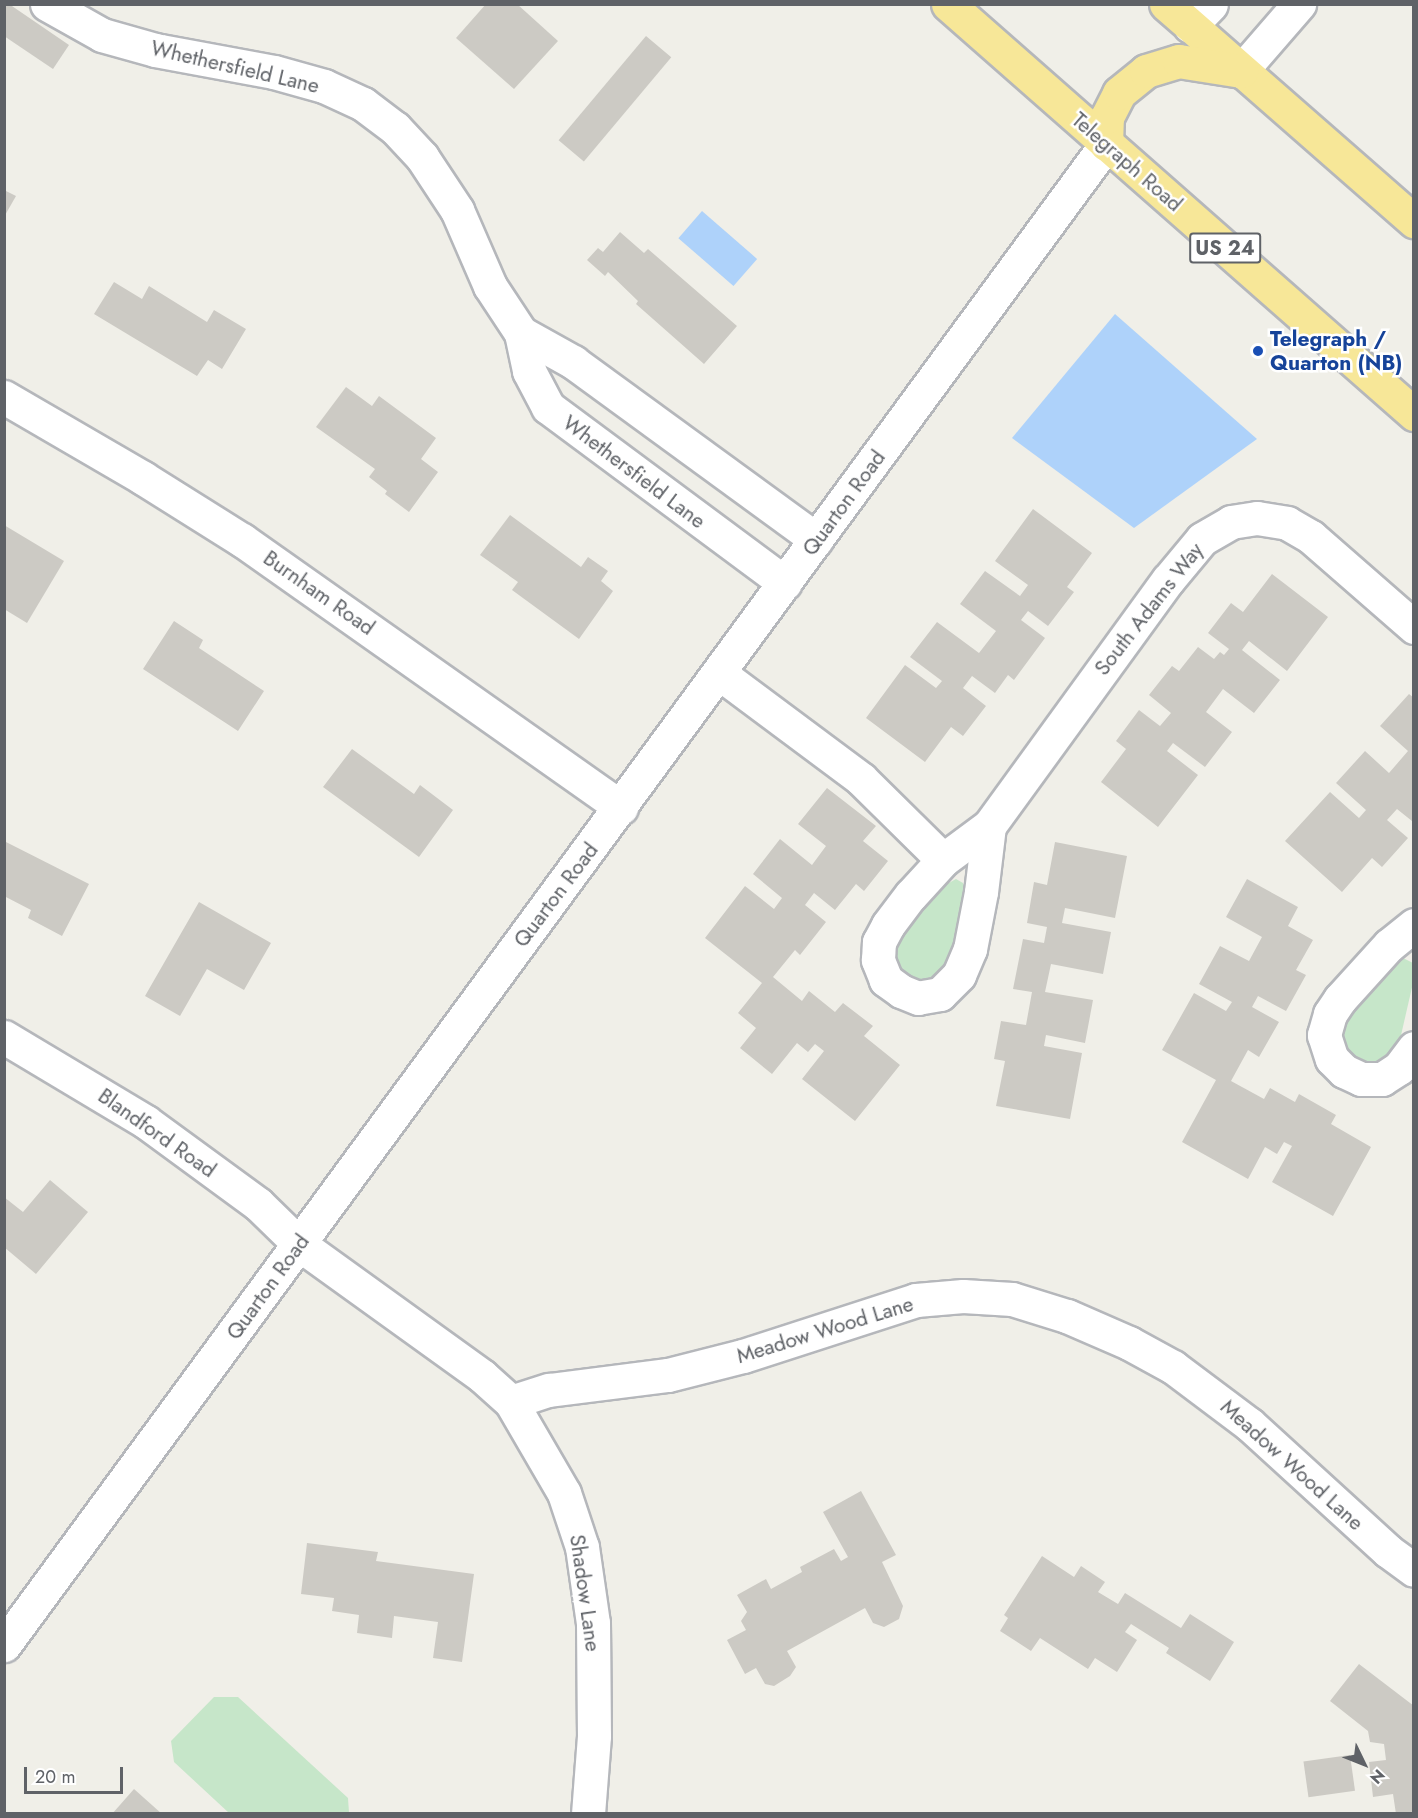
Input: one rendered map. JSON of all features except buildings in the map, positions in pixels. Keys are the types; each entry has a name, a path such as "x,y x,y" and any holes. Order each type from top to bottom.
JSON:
{"highway":[{"name":"Telegraph Road","path":"948,4 1413,414"},
{"path":"1166,4 1201,15 1241,71 1413,221"},
{"path":"1106,144 1107,117 1119,93 1146,71 1179,62 1241,71"}],"street":[{"name":"Whethersfield Lane","path":"47,4 102,35 155,50 274,72 324,86 363,104 395,128 422,157 457,210 490,286 521,333 529,371 548,407 785,583"},
{"path":"1241,71 1299,4"},
{"name":"Quarton Road","path":"4,1645 1106,144"},
{"name":"Whethersfield Lane","path":"521,333 573,362 816,539"},
{"name":"Burnham Road","path":"4,397 160,488 242,540 621,807"},
{"name":"South Adams Way","path":"989,826 981,892 970,949 959,975 940,994 918,998 901,991 886,980 878,960 879,942 888,925 911,895 943,860 989,826 1183,560 1202,539 1231,522 1257,518 1287,523 1311,537 1413,627"},
{"path":"719,673 861,779 943,860"},
{"path":"1413,926 1389,945 1340,999 1330,1014 1324,1035 1332,1059 1344,1071 1360,1078 1382,1079 1399,1068 1413,1048"},
{"name":"Blandford Road","path":"4,1037 146,1122 258,1204 299,1245"},
{"name":"Shadow Lane","path":"299,1245 482,1376 511,1402 564,1493 582,1547 594,1635 594,1736 588,1814"},
{"name":"Meadow Wood Lane","path":"511,1402 549,1390 668,1375 722,1362 916,1300 963,1296 1012,1299 1067,1316 1129,1343 1173,1366 1249,1424 1388,1551 1413,1570"}],"green space":[{"path":"956,879 963,883 966,891 951,961 934,979 926,981 909,978 898,967 894,948 899,937 947,884"},
{"path":"1403,958 1413,963 1413,983 1399,1044 1396,1050 1378,1063 1360,1062 1342,1045 1343,1024"},
{"path":"214,1697 238,1697 348,1798 349,1813 229,1813 174,1762 171,1741"}],"water":[{"path":"702,211 757,259 733,286 678,238"},
{"path":"1115,314 1257,439 1134,528 1012,438"}],"place":[{"name":"Telegraph / Quarton (NB)","path":"1258,351"}]}
